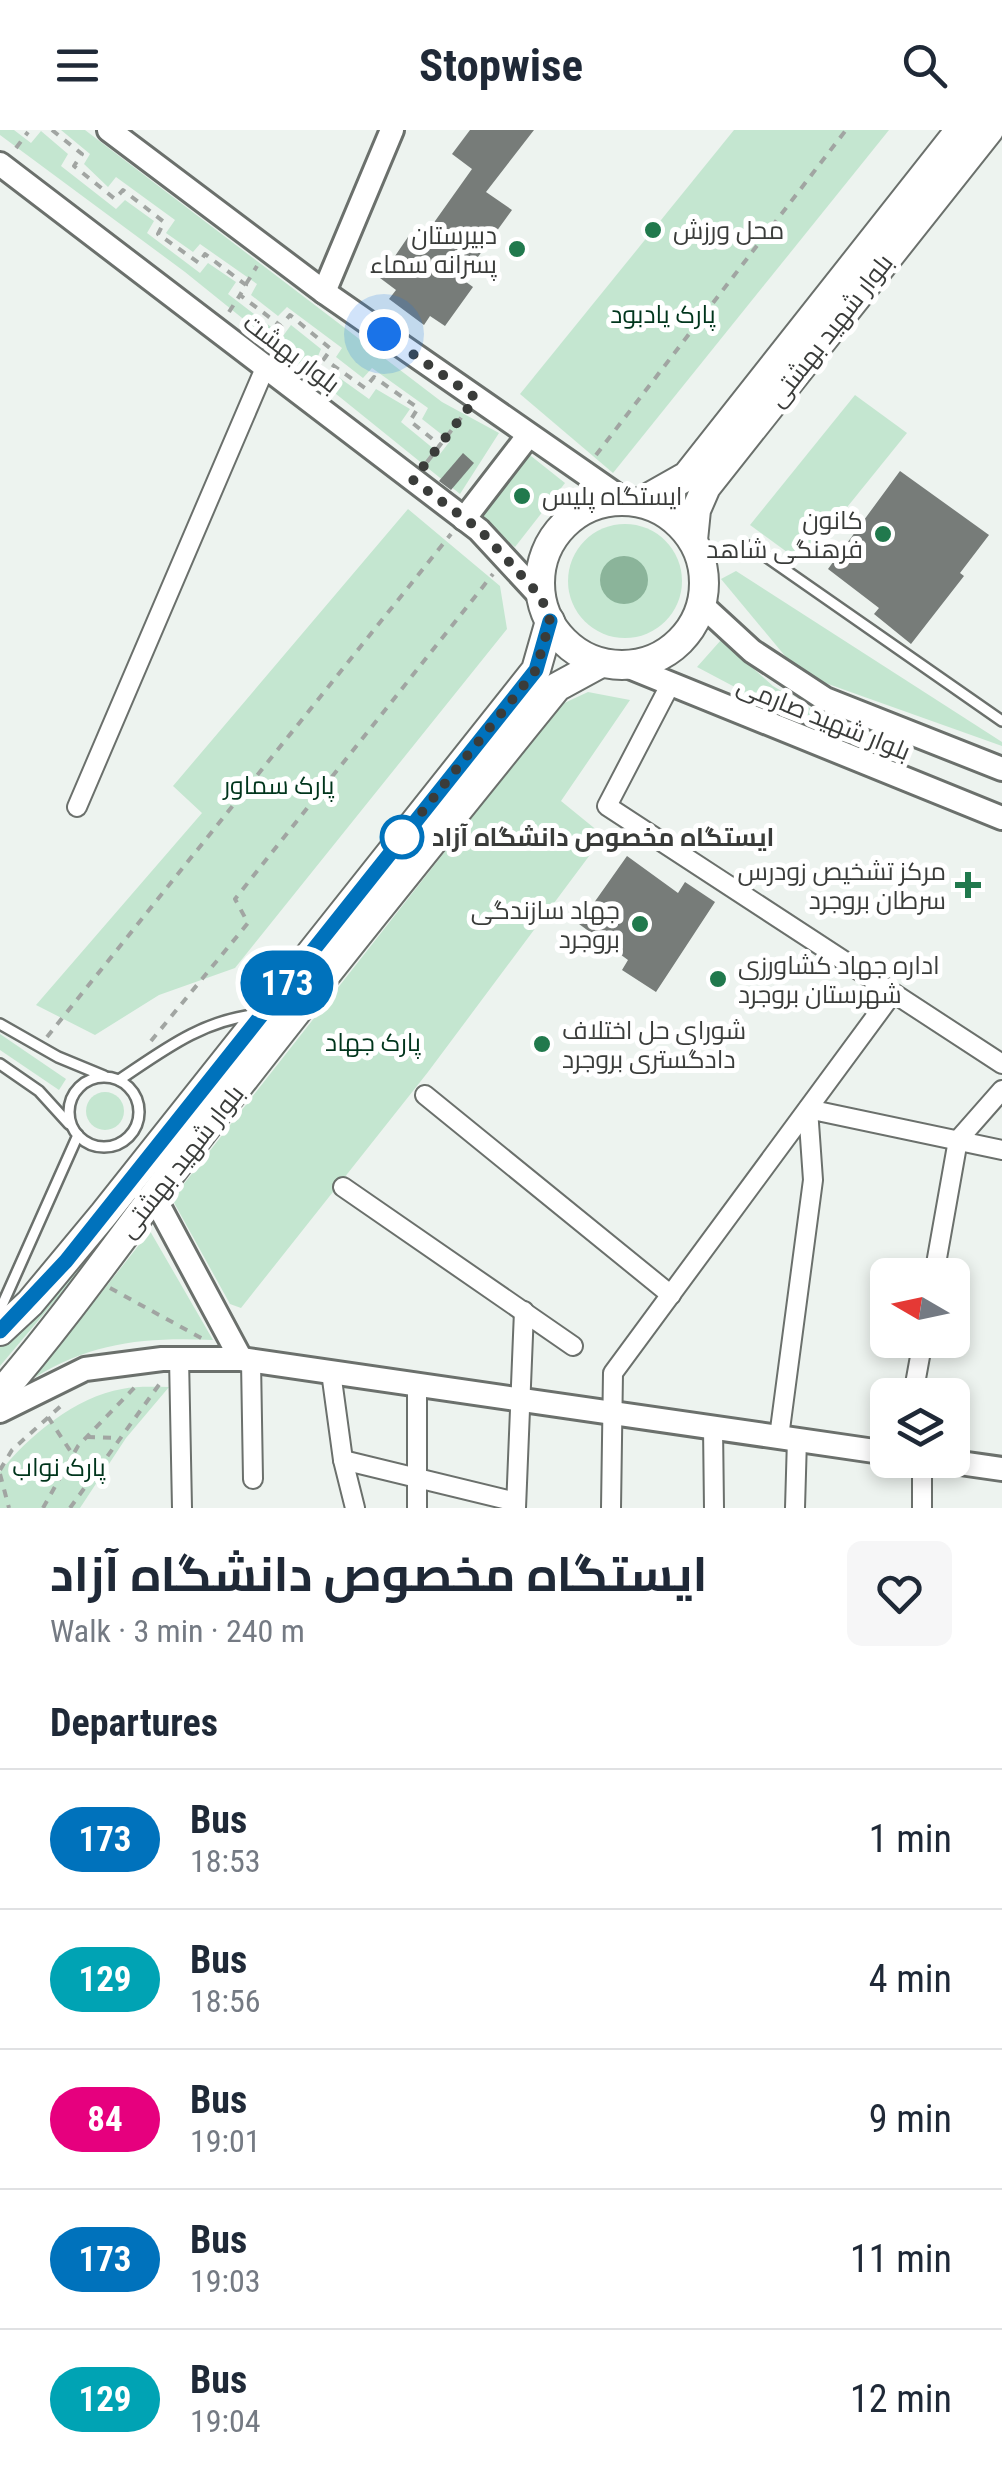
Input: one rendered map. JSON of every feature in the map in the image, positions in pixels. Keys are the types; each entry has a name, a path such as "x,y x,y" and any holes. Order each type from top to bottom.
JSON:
{"main road":[{"path":"109,130 324,292 528,436 582,473 679,522 693,540 704,572 702,605 691,629 674,648 652,660 614,665 568,645 546,609 545,556 568,521 585,510 633,502"},
{"path":"324,292 392,130"},
{"name":"بلوار شهید بهشتی","path":"633,502 687,476 960,130"},
{"name":"بلوار شهید بهشتی","path":"693,540 696,510 706,487 989,130"},
{"name":"بلوار بهشت","path":"0,164 464,519 506,558 546,609"},
{"path":"464,519 528,436"},
{"name":"بلوار شهید صارمی","path":"702,605 752,651 811,691 1002,768"},
{"name":"بلوار شهید بهشتی","path":"0,1331 66,1261 536,670 546,609"},
{"name":"بلوار شهید بهشتی","path":"0,1394 557,687 614,665"},
{"name":"بلوار شهید صارمی","path":"614,665 1002,818"},
{"path":"153,1195 246,1360"},
{"path":"0,1411 85,1369 170,1359 246,1360 870,1449"},
{"path":"970,1464 1002,1469"}],"street":[{"path":"77,807 265,368"},
{"path":"670,685 606,806 1002,1064"},
{"path":"611,1508 613,1373 893,993"},
{"path":"937,1258 958,1140 1002,1090"},
{"path":"425,1095 671,1295"},
{"path":"808,1109 1002,1150"},
{"path":"796,1508 788,1438 813,1180 808,1109"},
{"path":"342,1187 573,1346"},
{"path":"343,1460 516,1505 517,1399 524,1311"},
{"path":"170,1359 182,1508"},
{"path":"246,1360 254,1479"},
{"path":"331,1372 343,1460 355,1508"},
{"path":"417,1384 417,1508"},
{"path":"713,1427 714,1508"},
{"path":"922,1478 922,1508"}],"lane":[{"path":"751,546 1002,721"},
{"path":"119,1080 210,1025 262,1014"},
{"path":"0,1024 39,1047 119,1080 135,1097 138,1120 133,1131 115,1145 103,1147 75,1131 39,1091 0,1064"},
{"path":"0,1310 75,1131 68,1109 77,1088 107,1077"}],"path":[{"path":"52,130 82,154 74,166 115,200 123,190 164,222 158,234 199,263 205,254 246,285 240,295 281,326 290,315 331,350 324,358 365,388 374,378 418,408 410,421 440,445"},
{"path":"582,473 846,130"},
{"path":"413,480 476,398"},
{"path":"39,1047 464,519"},
{"path":"142,1052 248,924 235,899 506,558"},
{"path":"93,1279 208,1341"},
{"path":"43,1508 87,1436 170,1359"},
{"path":"70,1508 170,1359"},
{"path":"9,1508 0,1472 12,1450 64,1403"},
{"path":"48,1417 88,1483"},
{"path":"87,1436 119,1438"}],"green space":[{"path":"0,130 14,130 31,143 41,131 68,154 61,166 116,209 125,200 154,221 147,233 200,273 208,263 236,282 228,294 283,336 291,325 321,349 316,361 369,399 376,389 410,409 401,422 440,454 450,441 422,419 428,408 372,368 363,378 336,357 342,348 287,307 278,316 251,295 257,284 200,244 193,252 166,233 175,220 116,177 108,187 84,164 90,154 61,130 85,130 442,402 499,433 460,494 185,272 0,135"},
{"name":"پارک یادبود","path":"734,130 889,130 613,473 520,394"},
{"path":"855,395 907,433 802,563 750,525"},
{"path":"526,452 565,483 515,547 476,517"},
{"name":"پارک سماور","path":"408,509 500,586 507,629 235,968 159,995 95,1035 36,1005 202,813 173,786"},
{"path":"625,524 657,533 673,549 682,581 673,613 657,629 625,638 593,629 577,613 568,581 577,549 593,533"},
{"path":"736,571 1002,742 1002,746 800,674 721,579"},
{"path":"721,640 773,686 869,744 765,703 697,667"},
{"name":"پارک جهاد","path":"588,692 630,700 561,801 604,836 428,1072 241,1308 230,1304 172,1199 560,705"},
{"path":"0,1034 66,1079 59,1090 0,1050"},
{"path":"105,1092 119,1097 124,1111 119,1125 105,1130 91,1125 86,1111 91,1097"},
{"path":"150,1231 213,1340 120,1344 77,1356 34,1378"},
{"path":"107,1239 0,1366 0,1345"},
{"name":"پارک نواب","path":"133,1387 169,1387 126,1438 80,1508 0,1508 0,1472 54,1420 105,1393"}],"shaded area":[{"path":"624,556 641,563 648,580 641,597 624,604 607,597 600,580 607,563"}],"building":[{"path":"470,130 534,130 486,192 512,210 462,279 473,287 445,326 430,316 424,325 389,299 396,290 380,278 408,237 418,245 472,169 452,154"},
{"path":"463,453 474,463 451,490 439,481"},
{"path":"900,471 989,535 960,573 964,576 911,644 874,614 879,608 828,569"},
{"name":"جهاد سازندگی بروجرد","path":"627,856 678,893 685,882 715,902 656,992 622,970 628,960 579,924"}],"bus line":[{"name":"173","path":"0,1331 66,1261 536,670 550,621"}],"place":[{"name":"محل ورزش","path":"653,230"},
{"name":"دبیرستان پسرانه سماء","path":"517,249"},
{"name":"ایستگاه پلیس","path":"522,496"},
{"name":"کانون فرهنگی شاهد","path":"883,534"},
{"name":"ایستگاه مخصوص دانشگاه آزاد","path":"402,837"},
{"name":"مرکز تشخیص زودرس سرطان بروجرد","path":"968,885"},
{"name":"جهاد سازندگی بروجرد","path":"640,924"},
{"name":"اداره جهاد کشاورزی شهرستان بروجرد","path":"718,979"},
{"name":"شورای حل اختلاف دادگستری بروجرد","path":"542,1044"}],"route":[{"path":"384,334 476,398 413,480 480,530 541,597 550,621 536,670 402,837"}]}
